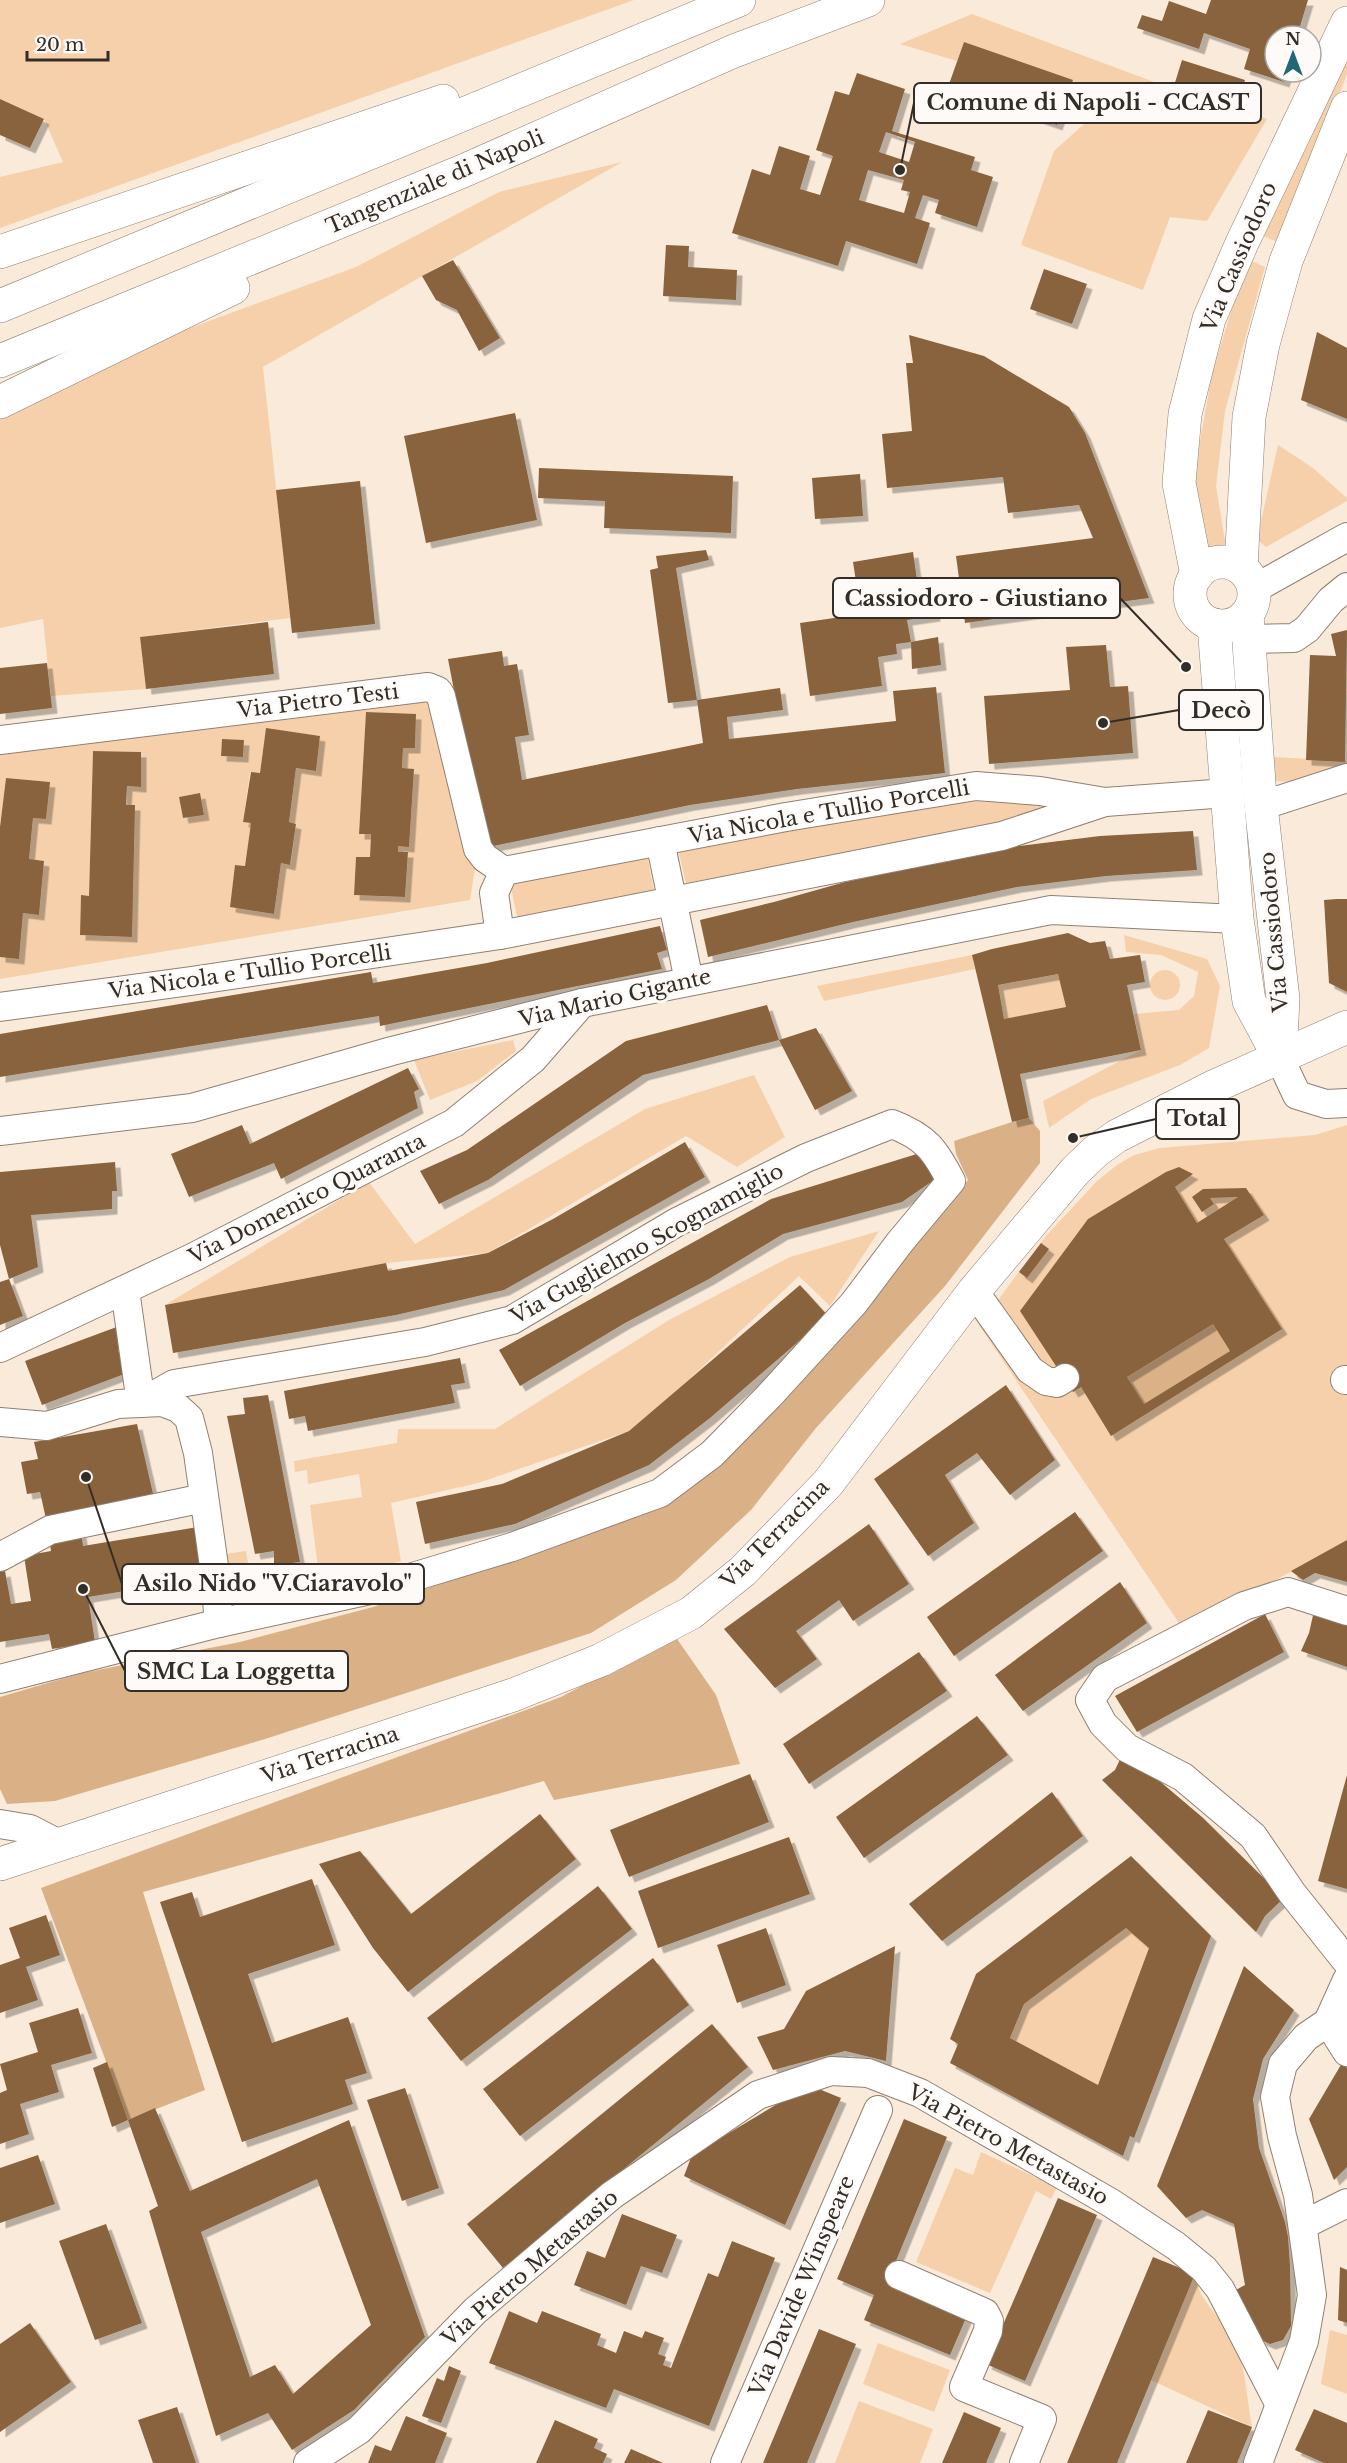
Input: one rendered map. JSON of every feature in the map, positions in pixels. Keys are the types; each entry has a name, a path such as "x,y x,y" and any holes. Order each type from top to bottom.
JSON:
{"main road":[{"name":"Tangenziale di Napoli","path":"0,361 464,171 734,51 868,0"},
{"path":"0,252 734,2"},
{"path":"0,306 734,2"},
{"name":"Via Cassiodoro","path":"1197,574 1179,483 1185,414 1209,319 1242,243 1347,23"},
{"name":"Via Cassiodoro","path":"1280,1059 1283,999 1261,806 1248,603 1249,417 1263,344 1286,261 1347,108"},
{"path":"0,402 464,171"},
{"path":"1242,243 1286,261"},
{"path":"1220,563 1231,564 1248,603 1239,622 1228,626 1214,625 1196,613 1191,603 1192,584 1197,574 1209,566 1220,563"},
{"name":"Via Cassiodoro","path":"1214,625 1237,919 1249,1001 1280,1059"},
{"name":"Via Terracina","path":"0,1864 513,1695 601,1660 690,1613 743,1571 828,1483 974,1292 1076,1171 1096,1151 1117,1136 1215,1086 1280,1059 1347,1027"}],"street":[{"path":"1347,537 1248,603 1294,638 1307,629 1331,600 1347,587"},
{"name":"Via Pietro Testi","path":"0,740 428,687 438,691 441,696 478,849 485,858 504,871"},
{"path":"1261,806 1347,778"},
{"name":"Via Nicola e Tullio Porcelli","path":"504,871 786,817 976,786 1040,791 1105,802 1227,793"},
{"name":"Via Nicola e Tullio Porcelli","path":"0,1007 500,936 1002,836 1105,802"},
{"name":"Via Nicola e Tullio Porcelli","path":"660,841 690,981"},
{"path":"500,936 494,893 504,871"},
{"name":"Via Mario Gigante","path":"0,1131 192,1108 380,1054 582,1003 1051,910 1237,919"},
{"name":"Via Domenico Quaranta","path":"0,1348 192,1258 454,1123 533,1059 582,1003"},
{"path":"1280,1059 1297,1095 1326,1104 1347,1103"},
{"name":"Via Guglielmo Scognamiglio","path":"0,1679 219,1623 370,1590 512,1547 660,1492 712,1454 769,1396 854,1303 927,1207 951,1181 936,1152 910,1131 892,1124 806,1158 677,1222 512,1320 425,1342 174,1384 141,1403"},
{"path":"125,1290 141,1403"},
{"path":"974,1292 1030,1370 1046,1381 1057,1383 1065,1378"},
{"path":"0,1422 47,1426 118,1404 162,1402 178,1408 189,1418 214,1566 219,1623"},
{"path":"0,1557 50,1530 204,1498"},
{"path":"1347,1611 1288,1592 1244,1606 1105,1678 1090,1700 1103,1724 1127,1748 1183,1777 1253,1836 1292,1893 1347,1962"},
{"path":"0,1824 30,1829 59,1845"},
{"path":"1347,1980 1341,2013 1347,2052"},
{"path":"1258,2463 1304,2341 1312,2295 1298,2195 1281,2136 1275,2097 1282,2064 1306,2037 1341,2013"},
{"name":"Via Pietro Metastasio","path":"308,2463 358,2430 475,2312 612,2195 758,2095 831,2071 868,2073 920,2093 1111,2203 1176,2246 1204,2269 1220,2289 1280,2403"},
{"name":"Via Davide Winspeare","path":"725,2463 878,2110"},
{"path":"1302,2225 1347,2203"},
{"path":"899,2275 985,2313 989,2321 988,2331 964,2387 1042,2419 1024,2463"}],"shaded area":[{"path":"0,0 634,0 0,228 0,177 63,162 44,119 0,99"},
{"path":"972,14 1173,89 1267,119 1207,221 1170,217 1143,290 1021,245 1054,151 1093,116 1097,90 964,42 957,61 900,44"},
{"path":"1347,47 1347,74 1322,140 1278,242 1257,234 1312,137"},
{"path":"622,162 263,367 290,618 140,637 146,689 51,696 43,619 0,628 0,415 179,332 356,267 499,192"},
{"path":"1247,259 1265,267 1225,411 1216,486 1226,547 1203,550 1193,480 1212,374"},
{"path":"1278,445 1313,468 1347,498 1347,501 1266,547 1257,539"},
{"path":"354,696 429,703 475,868 470,900 0,979 0,957 19,958 23,913 39,914 44,862 29,859 33,818 49,782 6,778 0,827 0,740","holes":["366,712 416,715 415,748 403,748 402,768 414,769 409,846 398,846 398,852 408,853 405,897 354,895 356,857 370,857 371,834 359,833","266,729 320,736 316,770 296,768 289,822 296,824 291,864 281,863 274,914 230,907 235,865 245,866 251,823 243,822 250,772 260,773","222,739 244,740 243,757 221,756","93,751 141,752 141,787 127,786 131,937 80,935 81,896 89,896","200,793 204,814 183,818 179,797"]},
{"path":"1273,757 1347,761 1347,768 1306,783 1273,781"},
{"path":"973,801 1054,804 982,830 686,883 678,849"},
{"path":"647,855 654,891 517,917 510,882"},
{"path":"1124,935 1207,959 1220,986 1209,1048 1180,1065 1091,1099 1049,1128 1043,1101 1141,1050 1134,1014 1179,1010 1194,996 1198,972 1161,955 1126,952"},
{"path":"972,955 975,969 824,1001 817,986"},
{"path":"1165,970 1171,971 1179,979 1179,991 1171,999 1165,1000 1159,999 1151,991 1150,985 1151,979 1159,971"},
{"path":"1058,974 1066,1007 1004,1019 998,985"},
{"path":"513,1040 516,1051 477,1081 430,1100 414,1060"},
{"path":"754,1075 785,1137 737,1167 686,1136 488,1253 386,1263 165,1305 369,1182 415,1244 645,1109"},
{"path":"1029,1118 1040,1131 1040,1163 945,1286 816,1428 751,1510 676,1580 591,1633 265,1739 55,1801 7,1804 0,1789 0,1697 82,1673 240,1642 373,1607 632,1518 734,1452 884,1284 968,1180 956,1154 954,1141"},
{"path":"1347,1125 1347,1542 1183,1629 979,1325 1046,1236 1097,1181 1134,1155 1160,1148 1315,1135"},
{"path":"879,1231 830,1306 799,1276 683,1385 629,1431 478,1483 391,1503 401,1561 320,1584 310,1505 362,1497 359,1474 308,1484 307,1470 295,1472 294,1461 397,1443 398,1429 495,1429 669,1320 790,1257"},
{"path":"1213,1324 1230,1351 1144,1404 1127,1377"},
{"path":"246,1551 249,1569 274,1565 279,1588 239,1598 226,1554"},
{"path":"675,1636 716,1695 740,1764 554,1800 544,1781 143,1892 205,2090 128,2120 41,1888 561,1697"},
{"path":"1126,1928 1149,1948 1098,2085 1010,2038 1024,2004"},
{"path":"981,2152 1057,2187 1051,2199 1036,2191 990,2293 916,2262 955,2168 973,2175"},
{"path":"1195,2274 1201,2294 1229,2332 1238,2351 1244,2373 1252,2427 1151,2380"},
{"path":"1330,2330 1347,2335 1347,2394 1321,2384"},
{"path":"878,2343 950,2370 934,2412 863,2384"},
{"path":"859,2401 933,2429 920,2463 835,2463"}],"building":[{"path":"1211,0 1308,0 1301,24 1263,24 1263,75 1244,69 1250,49 1204,33 1199,49 1137,28 1142,15 1162,21 1169,1 1206,14"},
{"path":"964,42 1073,80 1057,125 948,87"},
{"path":"1182,60 1245,80 1236,109 1173,89"},
{"path":"857,73 905,89 892,131 975,157 971,170 993,177 977,227 935,213 939,200 923,195 915,218 930,223 917,264 846,241 838,266 732,233 752,169 770,175 779,146 810,156 800,189 820,195 833,156 816,150 835,91 849,95","holes":["886,132 915,142 909,162 879,152","868,170 904,180 901,190 910,192 904,213 859,200"]},
{"path":"0,99 44,119 30,148 0,135"},
{"path":"666,245 689,246 688,267 737,270 736,300 663,296"},
{"path":"453,260 500,338 479,351 457,310 436,300 422,276"},
{"path":"1044,269 1087,284 1072,324 1030,309"},
{"path":"1317,332 1347,348 1347,419 1301,400"},
{"path":"909,335 984,356 1069,407 1085,433 1149,598 965,623 956,556 1093,538 1079,505 1008,513 1003,477 887,488 882,434 912,431 906,363 913,363"},
{"path":"515,413 537,520 426,543 404,436"},
{"path":"539,468 733,476 731,533 604,528 605,501 538,498"},
{"path":"860,474 863,516 815,519 812,478"},
{"path":"360,481 375,624 292,633 276,490"},
{"path":"706,550 709,560 676,568 697,700 668,703 650,570 658,568 656,556"},
{"path":"913,552 919,594 932,593 935,616 907,620 911,642 896,644 897,654 878,657 882,686 810,696 800,623 861,614 853,562"},
{"path":"268,622 274,674 146,689 140,637"},
{"path":"1347,630 1345,762 1306,760 1310,655 1336,656 1331,634"},
{"path":"938,637 941,665 912,669 911,642"},
{"path":"1106,645 1110,687 1128,686 1133,753 989,764 984,696 1070,690 1066,647"},
{"path":"502,651 504,666 517,664 529,735 515,737 522,780 703,743 697,700 780,688 783,710 727,717 729,739 896,721 893,691 936,687 945,773 797,789 690,805 484,848 448,659"},
{"path":"47,663 52,708 0,714 0,668"},
{"path":"366,712 416,714 415,748 403,748 402,768 414,769 409,847 398,846 398,852 408,852 405,897 354,895 356,857 370,857 371,834 359,834"},
{"path":"266,728 320,736 316,771 296,768 289,822 296,824 290,865 281,863 274,914 230,907 235,865 245,866 251,823 243,822 251,772 260,773"},
{"path":"222,739 244,740 243,757 221,756"},
{"path":"93,751 141,752 141,787 127,786 126,805 135,805 132,937 80,935 81,895 89,896"},
{"path":"6,778 50,782 46,819 33,818 29,859 44,861 39,915 23,913 19,959 0,957 0,827"},
{"path":"200,793 204,815 183,818 179,797"},
{"path":"1193,831 1197,870 1106,876 1017,887 853,922 708,957 700,920 845,882 1011,847 1100,836"},
{"path":"1347,899 1347,992 1329,983 1324,900"},
{"path":"660,926 667,950 657,953 662,969 380,1026 379,1016 0,1077 0,1034 371,972 373,983 487,963"},
{"path":"1068,933 1090,943 1105,941 1110,959 1140,955 1145,982 1127,985 1141,1050 1020,1074 1029,1118 1012,1122 972,955","holes":["1058,974 1066,1007 1004,1019 998,985"]},
{"path":"767,1005 779,1040 643,1075 488,1180 439,1204 420,1171 467,1150 626,1041"},
{"path":"816,1028 852,1091 815,1110 779,1040"},
{"path":"408,1068 419,1089 414,1092 418,1108 281,1179 274,1163 189,1197 171,1154 242,1125 250,1144"},
{"path":"685,1142 705,1177 504,1290 396,1315 173,1353 165,1305 386,1263 388,1271 488,1253 553,1219"},
{"path":"920,1153 934,1180 902,1202 783,1234 709,1279 625,1323 520,1386 499,1350 771,1199"},
{"path":"115,1162 117,1191 112,1191 112,1209 31,1215 38,1267 9,1279 0,1245 0,1172"},
{"path":"1179,1167 1193,1174 1175,1187 1197,1223 1238,1197 1210,1198 1214,1204 1202,1212 1192,1197 1203,1189 1246,1188 1264,1215 1224,1239 1282,1329 1111,1436 1081,1387 1073,1392 1020,1311 1088,1219 1166,1172","holes":["1213,1324 1230,1351 1144,1404 1127,1377"]},
{"path":"1041,1243 1049,1249 1027,1278 1019,1272"},
{"path":"9,1279 23,1316 0,1325 0,1282"},
{"path":"800,1285 828,1316 710,1418 649,1465 515,1524 425,1544 416,1502 502,1484 629,1431"},
{"path":"122,1325 130,1346 118,1350 127,1373 42,1405 25,1361"},
{"path":"460,1358 465,1383 451,1385 455,1403 308,1431 305,1416 289,1419 284,1391"},
{"path":"1006,1385 1055,1460 1010,1495 977,1453 945,1475 974,1523 928,1556 874,1479"},
{"path":"268,1395 300,1562 274,1565 274,1551 255,1554 227,1416 245,1414 243,1398"},
{"path":"137,1424 154,1498 46,1519 40,1492 27,1494 21,1462 38,1459 34,1442"},
{"path":"1075,1512 1103,1551 954,1656 927,1617"},
{"path":"869,1524 909,1584 853,1621 839,1600 796,1631 817,1659 775,1688 724,1629"},
{"path":"198,1527 203,1562 184,1565 186,1581 88,1597 95,1642 52,1649 49,1634 0,1642 0,1572 5,1571 11,1604 31,1601 24,1556 51,1551 49,1537 81,1532 83,1546"},
{"path":"1347,1540 1347,1582 1315,1573 1303,1580 1291,1571"},
{"path":"1120,1582 1147,1623 1023,1711 995,1675"},
{"path":"1314,1611 1347,1623 1347,1667 1301,1651 1309,1633"},
{"path":"1265,1614 1284,1652 1137,1732 1115,1696"},
{"path":"919,1652 947,1691 809,1784 783,1744"},
{"path":"977,1716 1008,1755 864,1858 836,1817"},
{"path":"1124,1751 1202,1817 1284,1898 1265,1916 1256,1932 1102,1780 1115,1770"},
{"path":"750,1774 769,1822 629,1877 610,1830"},
{"path":"1347,1775 1347,1889 1318,1881"},
{"path":"1052,1792 1083,1836 942,1941 909,1904"},
{"path":"540,1814 576,1859 408,1992 373,1948 319,1864 360,1851 411,1914"},
{"path":"789,1837 810,1894 658,1948 638,1891"},
{"path":"1131,1856 1211,1936 1134,2138 1130,2136 1123,2156 950,2063 958,2044 950,2039 976,1974","holes":["1126,1928 1149,1948 1098,2085 1010,2038 1024,2004"]},
{"path":"312,1879 335,1945 248,1974 272,2043 348,2017 367,2073 345,2080 353,2104 242,2142 160,1902 192,1892 200,1917"},
{"path":"598,1886 632,1929 461,2061 427,2018"},
{"path":"46,1915 60,1955 26,1967 38,2000 0,2013 0,1965 20,1958 9,1928"},
{"path":"766,1928 786,1985 737,2003 717,1945"},
{"path":"895,1946 886,2061 845,2051 773,2070 757,2037 784,2029 806,1991"},
{"path":"653,1958 689,2005 520,2136 483,2089"},
{"path":"1244,1966 1294,2010 1263,2059 1253,2099 1259,2148 1285,2222 1290,2265 1291,2326 1283,2340 1270,2344 1261,2340 1232,2292 1245,2285 1234,2224 1202,2210 1186,2218 1157,2186"},
{"path":"78,2008 92,2053 51,2065 59,2092 20,2104 29,2134 0,2144 0,2093 7,2090 0,2064 38,2052 29,2023"},
{"path":"712,2024 748,2067 503,2268 467,2224"},
{"path":"107,2062 128,2120 112,2127 93,2068"},
{"path":"1342,2063 1347,2068 1347,2167 1334,2180 1309,2119"},
{"path":"809,2085 841,2098 785,2225 684,2176 692,2155"},
{"path":"405,2088 439,2188 402,2201 367,2100"},
{"path":"155,2108 190,2191 349,2120 425,2337 354,2410 292,2450 268,2413 216,2436 149,2211 158,2206 128,2120","holes":["317,2179 371,2325 293,2394 275,2365 250,2377 201,2232"]},
{"path":"904,2119 947,2137 889,2278 969,2311 950,2355 864,2320 874,2295 837,2279"},
{"path":"38,2155 55,2204 0,2223 0,2168"},
{"path":"1058,2198 1097,2215 1025,2381 986,2364"},
{"path":"622,2214 677,2235 662,2273 641,2266 626,2305 574,2285 587,2251 605,2258"},
{"path":"106,2224 142,2323 95,2340 59,2241"},
{"path":"732,2241 775,2258 709,2426 614,2389 606,2408 489,2363 509,2311 537,2323 542,2311 601,2334 597,2345 616,2353 624,2331 642,2338 645,2331 664,2338 658,2354 666,2357 663,2365 671,2368 708,2273 718,2277"},
{"path":"1153,2257 1195,2274 1117,2463 1067,2463"},
{"path":"1340,2267 1347,2270 1347,2323 1338,2320"},
{"path":"30,2323 71,2382 0,2432 0,2344"},
{"path":"819,2329 856,2344 807,2463 763,2463"},
{"path":"449,2366 461,2371 441,2423 422,2416 437,2378 444,2381"},
{"path":"177,2407 196,2463 153,2463 138,2420"},
{"path":"1314,2409 1347,2423 1347,2463 1324,2463 1295,2450"},
{"path":"1208,2410 1252,2427 1237,2463 1186,2463"},
{"path":"964,2412 1001,2428 986,2463 942,2463"},
{"path":"406,2416 447,2433 435,2463 368,2463 375,2445 391,2451"},
{"path":"555,2420 598,2439 594,2448 607,2454 603,2463 536,2463"},
{"path":"631,2449 663,2463 624,2463"}],"place":[{"name":"Comune di Napoli - CCAST","path":"900,170"},
{"name":"Cassiodoro - Giustiano","path":"1186,667"},
{"name":"Decò","path":"1103,723"},
{"name":"Total","path":"1073,1138"},
{"name":"Asilo Nido \"V.Ciaravolo\"","path":"86,1477"},
{"name":"SMC La Loggetta","path":"83,1589"}]}
